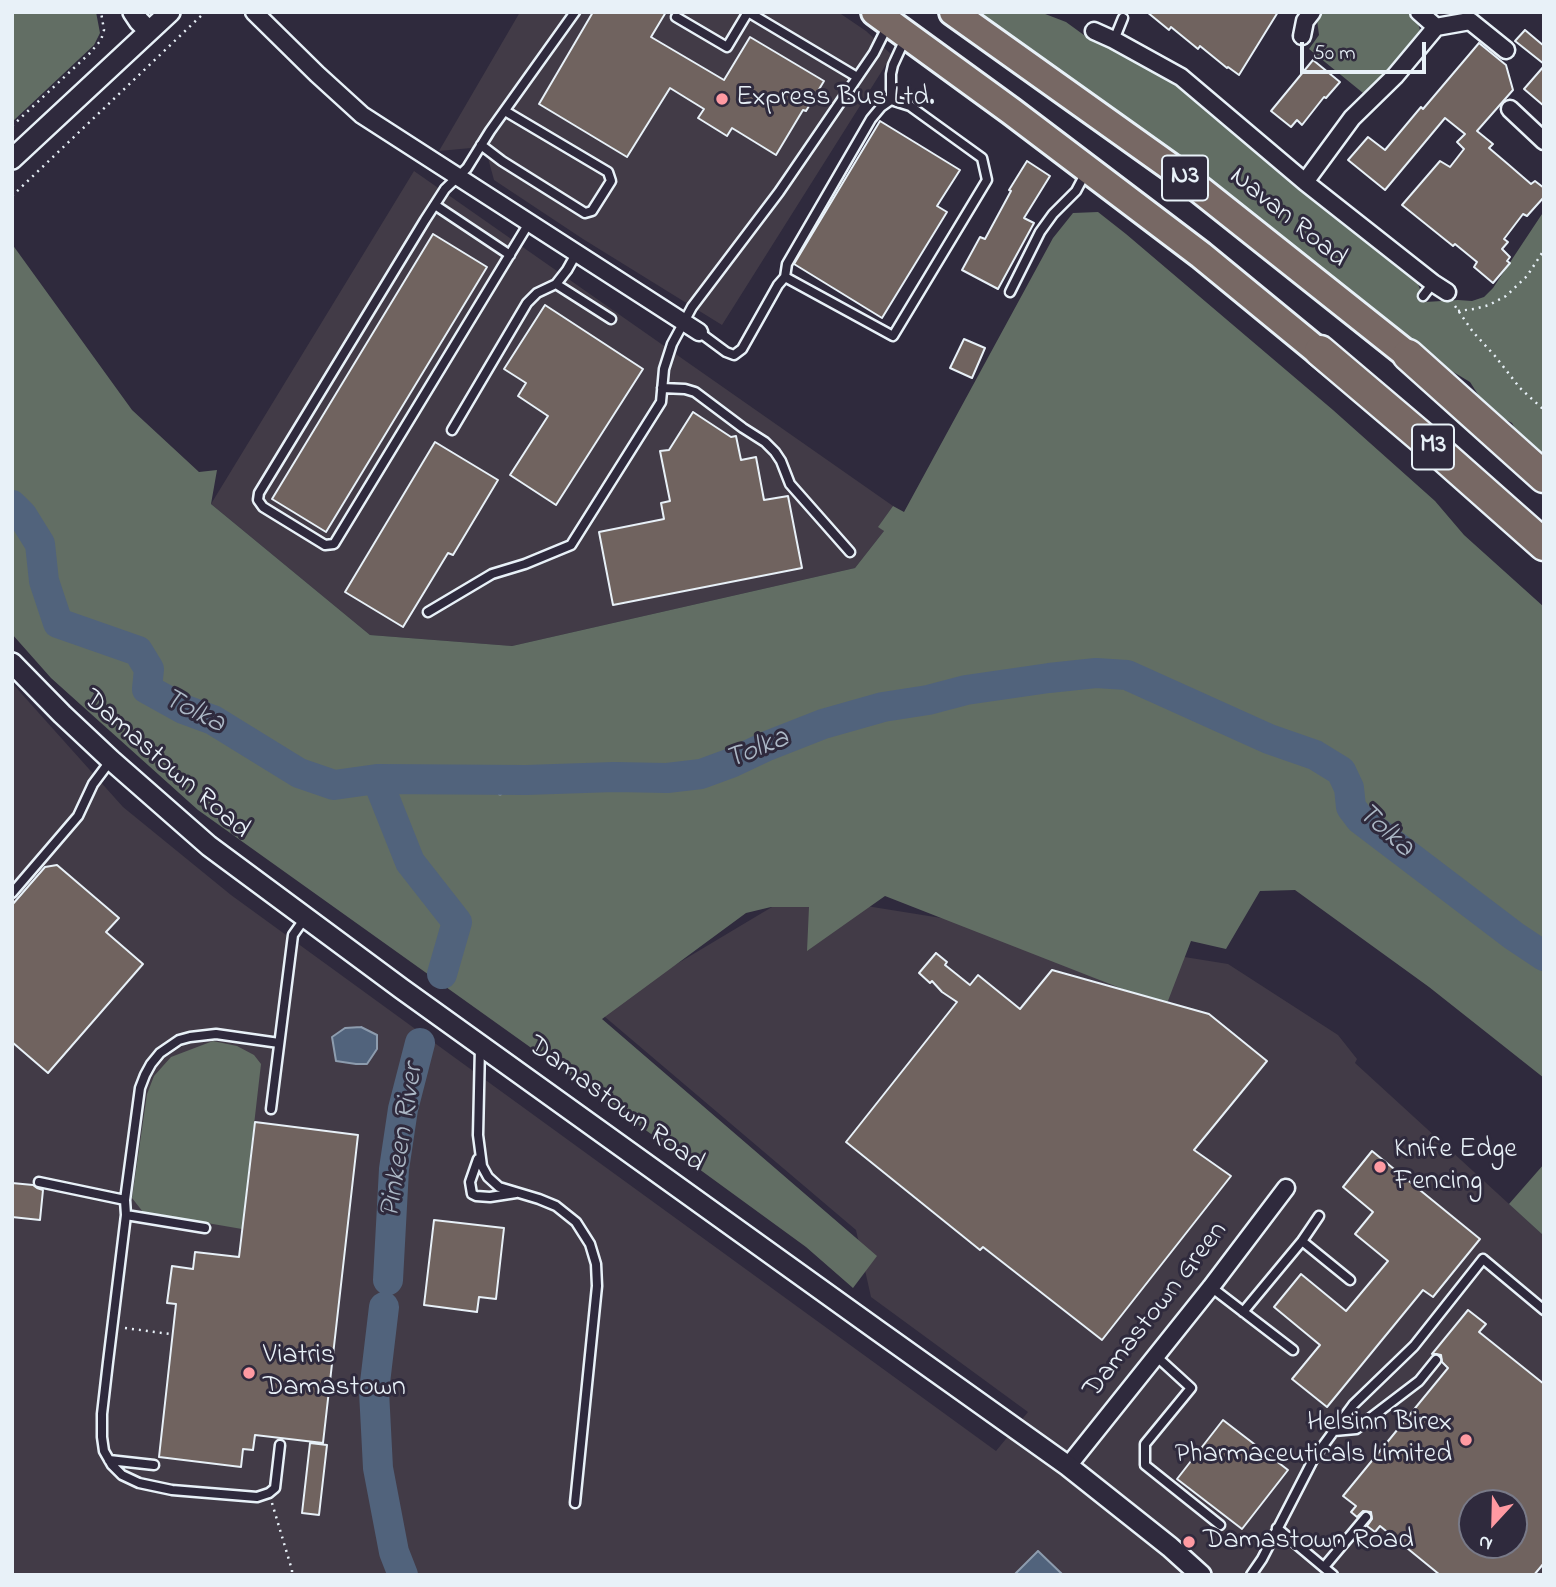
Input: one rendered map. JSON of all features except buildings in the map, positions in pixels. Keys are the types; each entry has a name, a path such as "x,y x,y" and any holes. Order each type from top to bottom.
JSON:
{"highway":[{"name":"Navan Road","path":"954,12 1179,173 1493,419 1544,465"},
{"name":"N3","path":"890,23 1201,255 1320,351"},
{"name":"M3","path":"1320,351 1544,545"},
{"path":"1320,351 1544,556"},
{"name":"M3","path":"1408,355 1544,477"}],"street":[{"path":"133,12 149,31"},
{"path":"12,159 170,12"},
{"path":"254,12 362,115 699,332"},
{"path":"1302,36 1305,21 1312,12"},
{"path":"1419,12 1436,27"},
{"path":"1305,182 1352,118 1395,76 1436,27 1470,20 1506,50"},
{"path":"1094,31 1181,77 1428,290 1447,292"},
{"path":"1510,109 1544,141"},
{"name":"Damastown Road","path":"12,663 111,760 209,846 305,918 1068,1466 1201,1575"},
{"name":"Damastown Green","path":"1068,1466 1286,1188"}],"lane":[{"path":"528,223 334,544 325,545 264,507 258,499 259,493 445,189 467,168 575,12"},
{"path":"676,17 727,47 748,12 858,77"},
{"path":"1114,40 1123,18"},
{"path":"428,612 492,574 571,545 661,402 664,369 683,322 698,298 779,192 874,54 890,23"},
{"path":"890,23 893,65 891,100"},
{"path":"785,277 893,336 988,180 982,158 910,106 891,100"},
{"path":"699,332 726,352 734,355 742,349 785,277 787,264 871,119 891,100"},
{"path":"481,145 585,212 593,211 611,181 608,172 505,111"},
{"path":"1010,292 1040,232 1076,191 1088,169"},
{"path":"435,205 510,255"},
{"path":"452,430 527,303 537,293 556,284 576,254"},
{"path":"556,284 611,319"},
{"path":"662,388 695,392 765,442 781,461 789,484 850,552"},
{"path":"12,893 78,816 93,784 111,760"},
{"path":"271,1109 293,936 305,918"},
{"path":"279,1043 201,1034 179,1040 160,1053 145,1075 125,1200 126,1215 102,1414 102,1437 104,1451 111,1465 122,1475 139,1483 172,1490 257,1497 275,1488 280,1445"},
{"path":"480,1044 478,1135 482,1166 488,1177 499,1187 556,1206 576,1222 590,1244 596,1264 597,1286 575,1503"},
{"path":"479,1150 478,1162 470,1182 472,1194 490,1197 519,1192"},
{"path":"39,1182 125,1200"},
{"path":"126,1215 205,1228"},
{"path":"1243,1312 1302,1241 1319,1216"},
{"path":"1302,1241 1350,1280"},
{"path":"1251,1575 1314,1458 1353,1405 1414,1346 1483,1259 1544,1310"},
{"path":"1211,1287 1293,1350"},
{"path":"1156,1356 1191,1388 1145,1444 1146,1465 1220,1525"},
{"path":"1334,1431 1356,1429 1419,1381 1436,1360"},
{"path":"108,1460 154,1465"},
{"path":"1324,1567 1366,1517"},
{"path":"1278,1528 1333,1575"}],"path":[{"path":"12,126 101,40 104,30 101,12"},
{"path":"12,196 205,12"},
{"path":"1458,311 1489,305 1506,296 1527,276 1544,250"},
{"path":"1447,292 1473,332 1520,388 1544,410"},
{"path":"112,1326 170,1334"},
{"path":"269,1493 292,1575"}],"shaded area":[{"path":"12,12 96,12 100,33 94,45 12,122"},
{"path":"520,12 838,12 866,31 892,55 722,325 494,180 488,158 478,149 439,151"},
{"path":"976,12 1040,12 1066,22 1088,38 1132,56 1167,76 1344,225 1416,279 1425,302 1472,301 1484,297 1493,288 1544,211 1544,459 1520,438 1512,423 1488,410 1470,382 1420,352 1228,194"},
{"path":"1322,12 1410,12 1416,17 1420,30 1391,67 1363,93 1309,49 1319,35 1317,20"},
{"path":"414,171 893,506 879,526 884,531 855,568 512,646 370,635 211,504"},
{"path":"1098,212 1333,410 1435,501 1464,535 1544,607 1544,949 1376,826 1358,805 1351,781 1336,761 1297,743 1247,726 1137,669 1100,668 1004,676 785,730 731,758 698,771 324,778 298,769 221,723 306,788 493,793 635,790 712,783 800,740 966,700 1102,681 1133,683 1251,745 1309,757 1324,766 1335,780 1338,803 1369,839 1438,887 1478,925 1544,972 1544,1078 1429,987 1295,890 1260,891 1226,949 1191,941 1166,1006 885,896 807,951 809,907 771,907 746,913 602,1019 877,1256 853,1288 806,1247 198,810 51,678 12,634 12,244 132,410 199,472 217,470 211,504 370,635 512,646 855,568 884,531 878,527 893,506 904,512 1053,238 1073,213"},
{"path":"12,683 123,807 231,895 996,1451 1028,1412 871,1297 856,1230 598,1011 782,901 829,900 1228,964 1338,1035 1357,1059 1355,1063 1544,1236 1544,1575 12,1575"},
{"path":"213,1041 237,1046 254,1055 261,1064 242,1229 143,1212 132,1198 147,1094 154,1076 171,1057"},
{"path":"1544,1164 1544,1236 1509,1204"}],"water":[{"path":"361,1027 377,1035 377,1049 367,1064 336,1061 332,1037 345,1028"},
{"path":"1038,1551 1063,1575 1014,1575"}],"waterway":[{"name":"Tolka","path":"12,505 22,515 40,544 44,581 58,623 138,651 149,669 147,689 183,709 213,720 299,773 334,785 377,779 667,778 701,774 823,724 883,707 928,700 966,690 1049,678 1096,673 1127,675 1269,739 1315,755 1341,771 1349,788 1351,807 1360,819 1544,956"},
{"name":"Pinkeen River","path":"377,779 410,862 457,922 442,974"},
{"path":"499,780 500,793"},
{"name":"Pinkeen River","path":"388,1280 394,1169 403,1109 420,1043"},
{"name":"Pinkeen River","path":"384,1307 374,1391 378,1468 394,1552 403,1575"}],"place":[{"name":"Express Bus Ltd.","path":"722,99"},
{"name":"Knife Edge Fencing","path":"1380,1167"},
{"name":"Viatris Damastown","path":"249,1373"},
{"name":"Helsinn Birex Pharmaceuticals Limited","path":"1466,1440"},
{"name":"Damastown Road","path":"1189,1542"}]}
